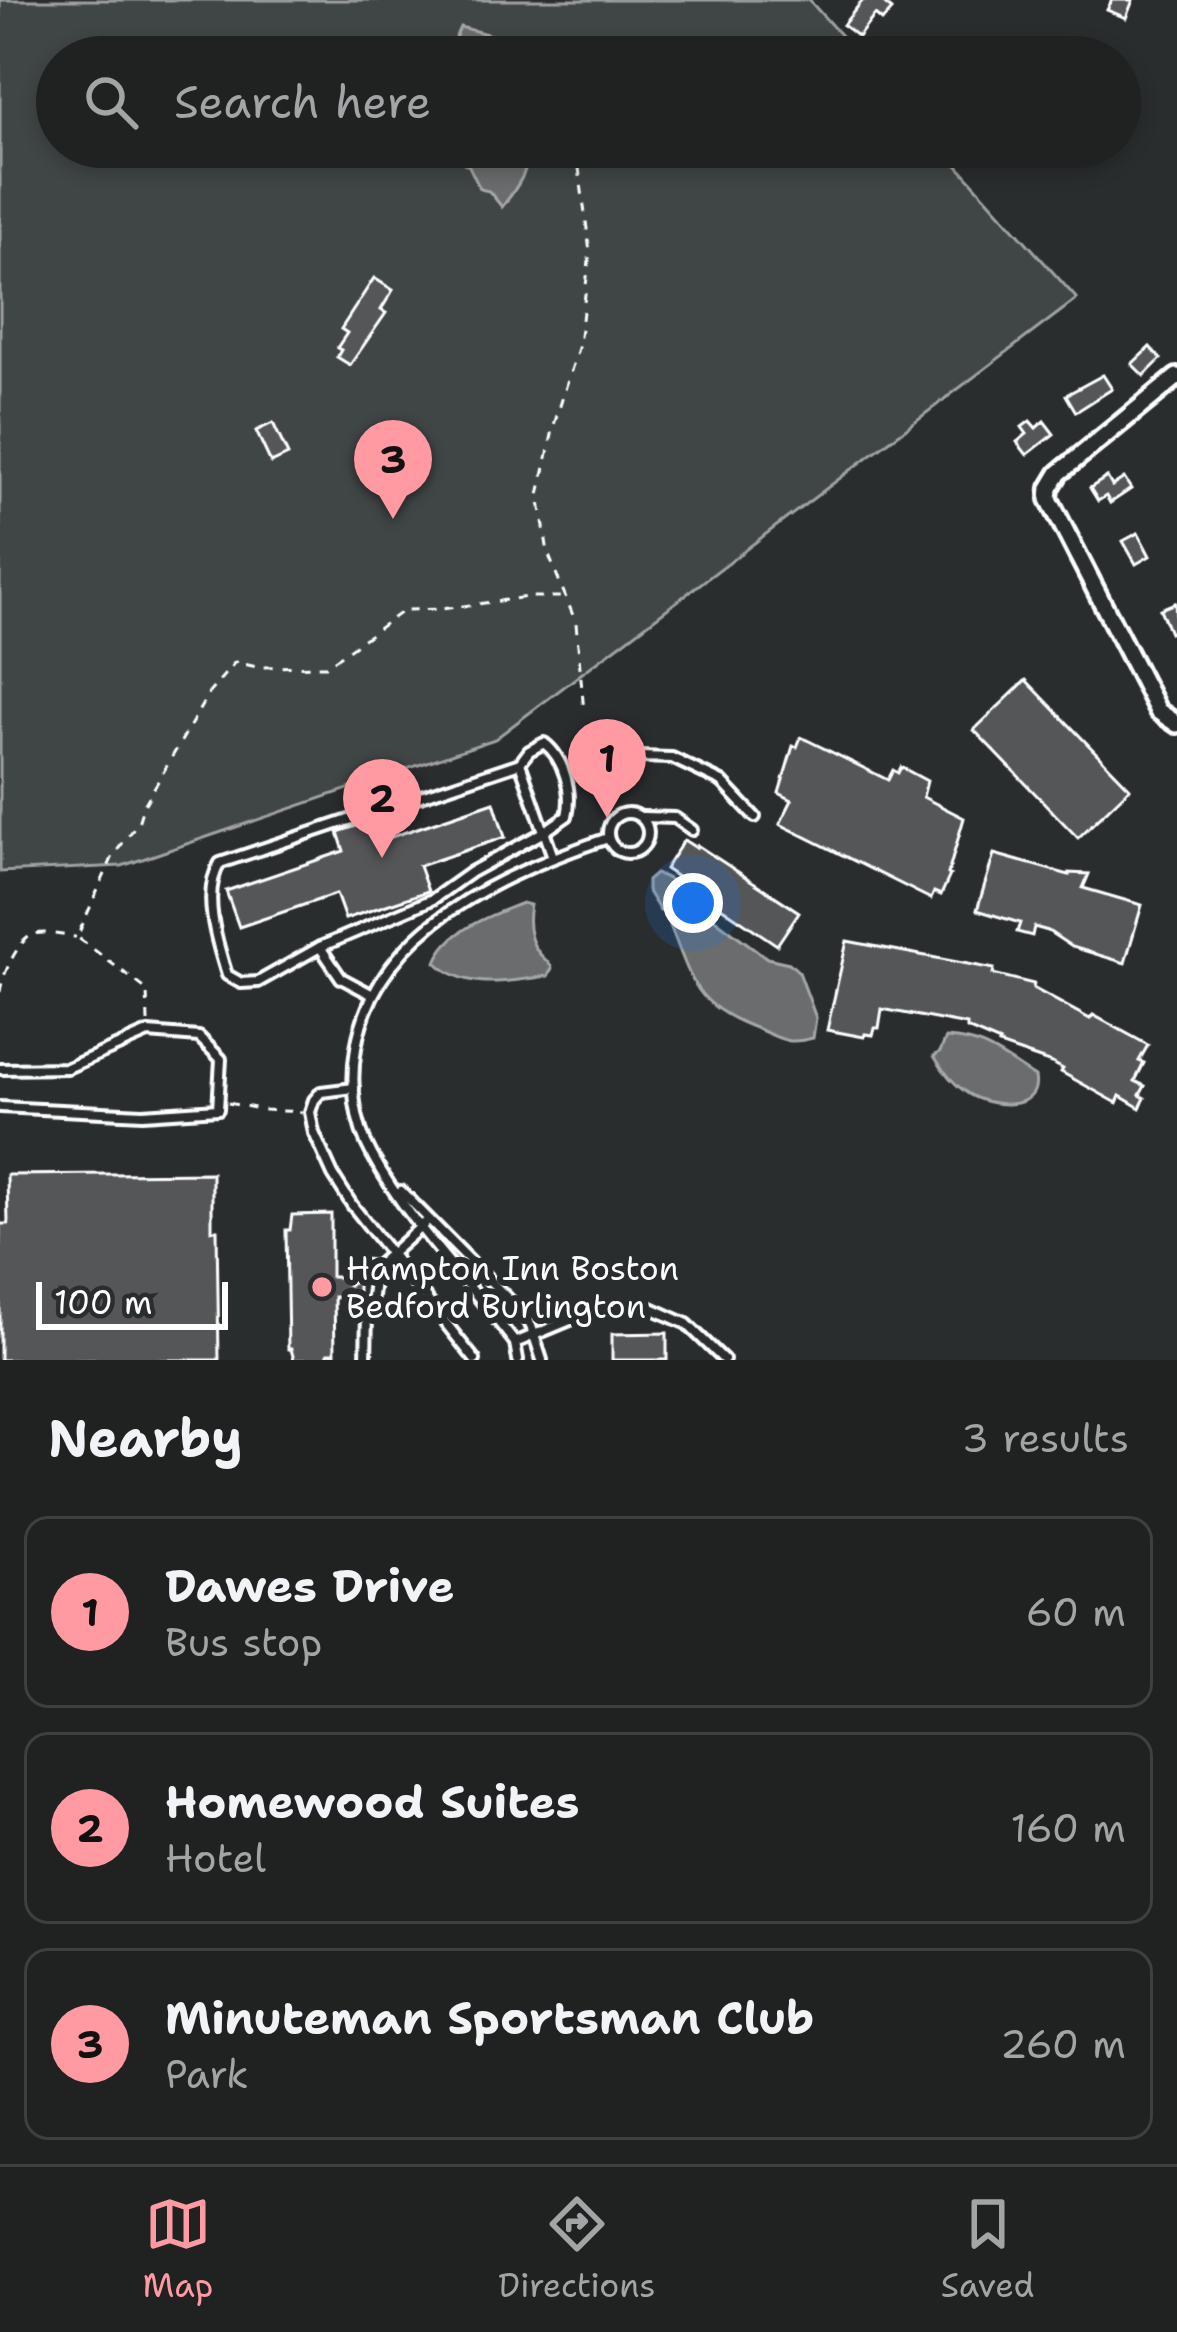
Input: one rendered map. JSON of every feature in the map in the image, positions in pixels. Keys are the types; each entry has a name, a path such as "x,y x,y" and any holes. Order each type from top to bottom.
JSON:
{"street":[{"path":"1177,377 1058,473 1048,499 1158,711 1177,724"}],"lane":[{"path":"544,743 556,752 571,800 567,816 433,899 320,947 257,982 227,975 212,899 211,877 220,863 520,763 544,743"},
{"path":"602,764 639,757 672,758 722,782 755,818"},
{"path":"520,763 553,857"},
{"path":"640,817 648,834 646,843 630,853 613,847 608,829 626,813 675,818 692,830"},
{"path":"518,1360 515,1343 371,1153 362,1131 352,1071 373,994 391,965 421,933 488,887 608,838"},
{"path":"320,947 341,978 373,994"},
{"path":"0,1069 67,1068 148,1033 199,1037 221,1059 218,1109 143,1114 0,1107"},
{"path":"354,1088 321,1092 310,1112 314,1133 352,1205 476,1360"},
{"path":"366,1360 367,1312 376,1267 425,1223"},
{"path":"425,1223 520,1311 536,1336 542,1360"},
{"path":"350,1277 358,1265 376,1267"},
{"path":"349,1297 353,1306 367,1312"},
{"path":"515,1343 607,1306 650,1307 688,1324 724,1360"}],"path":[{"path":"580,168 590,252 579,345 539,495 548,553 576,623 584,712"},
{"path":"77,937 112,856 138,823 209,693 235,662 257,667 326,666 404,610 566,597"},
{"path":"0,992 1,973 25,940 36,933 77,937 147,990 148,1033"},
{"path":"220,1101 310,1112"}],"shaded area":[{"path":"0,0 809,0 841,36 36,36 36,168 960,168 1077,299 495,739 122,866 0,872"},
{"path":"460,27 491,36 456,36"},
{"path":"470,168 525,168 502,207 489,191 480,189"},
{"path":"655,874 672,882 684,896 665,910 660,911 647,890 647,881"},
{"path":"522,903 530,905 531,936 552,968 548,976 475,981 436,962 461,932"},
{"path":"691,905 767,958 789,963 799,972 816,1018 813,1038 779,1038 736,1020 708,1000 691,976 669,923"},
{"path":"946,1038 983,1046 1035,1077 1030,1097 999,1104 967,1093 934,1056"}],"building":[{"path":"863,0 880,0 892,10 882,21 875,15 859,36 843,25"},
{"path":"1112,0 1133,0 1126,18 1107,10"},
{"path":"374,278 393,290 381,310 386,313 350,365 337,357 347,333 341,329"},
{"path":"1150,347 1161,359 1144,376 1132,364"},
{"path":"1103,375 1112,389 1076,412 1066,395"},
{"path":"1030,421 1036,428 1044,421 1054,434 1027,455 1017,442 1027,434 1022,427"},
{"path":"273,423 288,455 271,463 256,431"},
{"path":"1107,477 1112,486 1124,478 1131,489 1110,503 1106,496 1098,501 1090,488"},
{"path":"1138,533 1150,556 1136,564 1123,541"},
{"path":"1175,603 1177,630 1170,633 1160,609"},
{"path":"1026,680 1130,788 1078,838 974,730"},
{"path":"801,737 888,780 901,767 927,781 923,797 964,818 941,895 934,892 931,899 780,824 792,800 779,793 793,746 797,747"},
{"path":"494,802 505,837 419,866 428,891 345,919 336,894 239,927 226,891 344,851 338,832 384,817 391,837"},
{"path":"684,840 799,912 777,945 665,869"},
{"path":"994,854 1069,875 1089,874 1083,888 1142,905 1125,963 1072,947 1048,931 1034,927 1032,936 1017,932 1020,923 977,910"},
{"path":"847,941 994,969 993,974 1034,984 1033,988 1090,1019 1093,1015 1148,1045 1135,1081 1145,1086 1140,1108 1120,1096 1117,1103 1052,1063 999,1045 967,1025 882,1009 873,1035 827,1030"},
{"path":"212,1173 219,1360 0,1360 0,1224 8,1224 7,1175"},
{"name":"Hampton Inn Boston Bedford Burlington","path":"331,1214 331,1277 341,1277 349,1285 358,1280 358,1296 349,1289 334,1297 335,1353 328,1353 328,1360 294,1360 288,1349 286,1230 290,1230 292,1215"},
{"path":"667,1333 667,1360 612,1360 612,1334"}],"place":[{"name":"Minuteman Sportsman Club","path":"393,519"},
{"name":"Dawes Drive","path":"607,818"},
{"name":"Homewood Suites","path":"382,858"},
{"name":"Hampton Inn Boston Bedford Burlington","path":"322,1287"}]}
